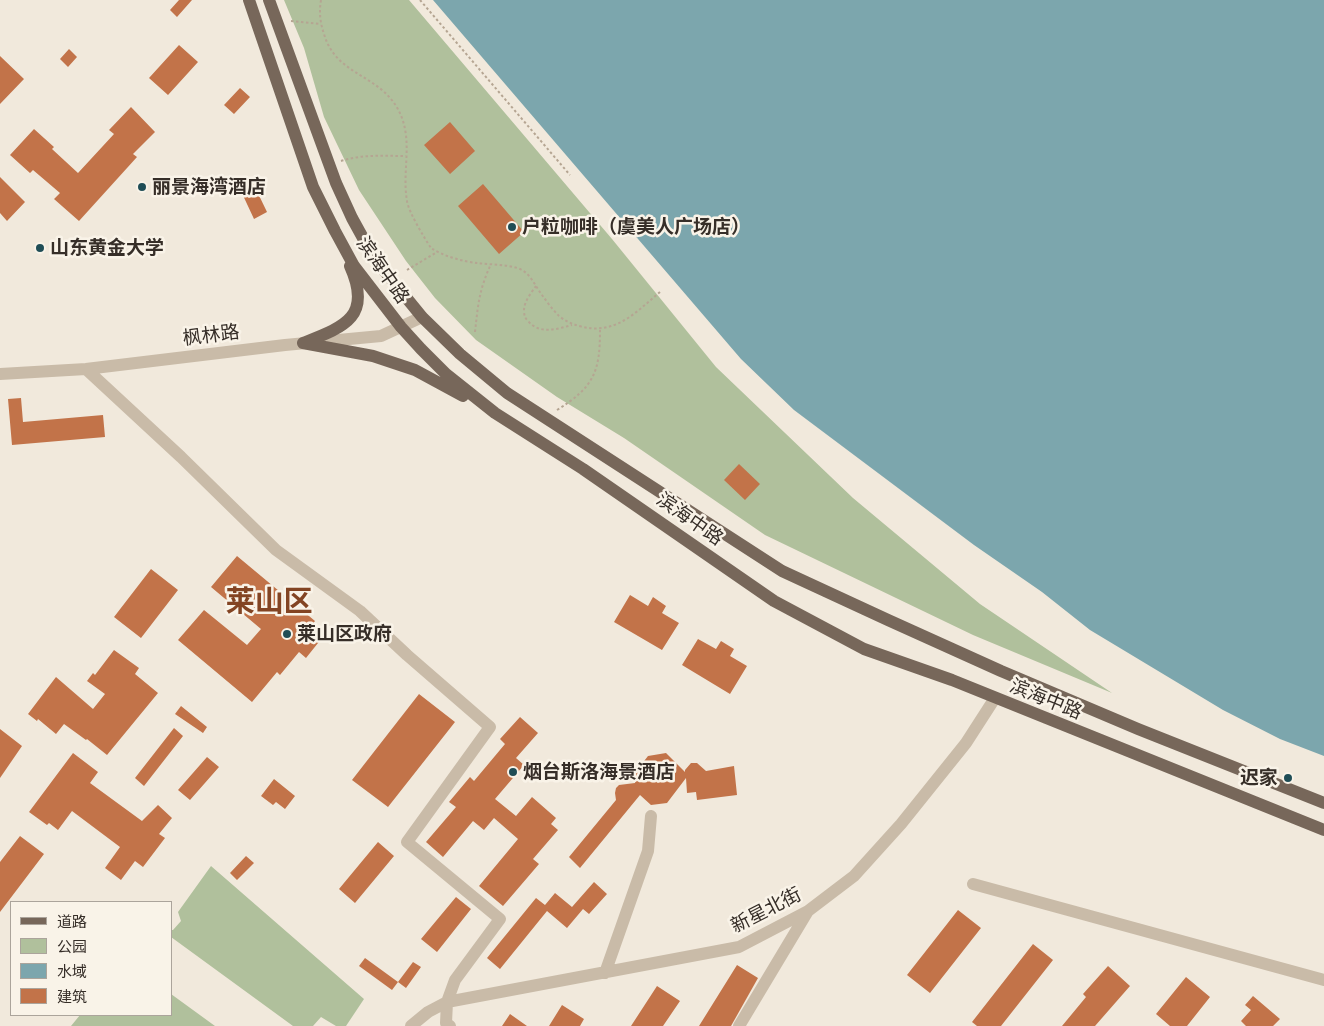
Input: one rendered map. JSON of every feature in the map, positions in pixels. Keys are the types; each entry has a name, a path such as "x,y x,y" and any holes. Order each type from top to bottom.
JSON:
{"main road":[{"name":"滨海中路","path":"249,0 313,187 354,266 401,327 446,374 495,413 592,474 774,601 864,649 952,680 1324,830"},
{"name":"滨海中路","path":"270,0 336,183 352,218 374,258 422,317 460,354 507,393 782,570 888,620 1138,729 1324,802"},
{"path":"303,343 336,330 352,316 357,307 358,294 352,270 335,231"},
{"path":"303,343 373,356 416,370 495,413"}],"street":[{"name":"枫林路","path":"0,374 86,369 303,343 381,336 422,317"},
{"path":"86,369 181,457 276,550 360,611 406,655 490,727 407,842 500,920 455,980 447,1002 446,1023 450,1026"},
{"name":"新星北街","path":"411,1026 428,1012 447,1002 739,947 808,911 854,876 902,824 966,743 995,698"},
{"path":"605,973 648,851 651,816"},
{"path":"973,884 1324,980"},
{"path":"740,1026 808,911"}],"path":[{"path":"321,0 321,24 325,39 338,59 354,72 383,89 393,100 402,117 408,139 406,156 407,202 426,241 437,252 476,263 511,266 522,270 532,279 559,316 574,324 590,329 600,330 622,322 660,292"},
{"path":"420,0 570,175"},
{"path":"290,21 321,24"},
{"path":"341,160 353,156 406,156"},
{"path":"407,270 437,252"},
{"path":"475,332 482,283 491,264"},
{"path":"536,286 527,300 524,310 525,318 531,325 550,330 574,324"},
{"path":"555,411 578,396 589,385 598,362 600,330"}],"green space":[{"path":"284,0 409,0 612,239 716,367 853,498 980,604 1112,693 973,635 765,535 624,438 557,397 476,340 435,298 406,261 359,190 324,117 304,48"},
{"path":"211,866 364,999 346,1026 336,1026 321,1017 313,1026 293,1026 172,938 172,930 181,921 178,912"},
{"path":"172,995 215,1026 71,1026 79,1016 172,1016"}],"water":[{"path":"433,0 1324,0 1324,756 1280,739 1223,710 1090,630 1042,592 974,545 794,410 741,359"}],"building":[{"path":"179,0 192,0 177,17 170,10"},
{"path":"179,45 198,62 168,95 149,78"},
{"path":"69,49 77,57 68,67 60,59"},
{"path":"0,56 24,79 0,104"},
{"path":"240,88 250,97 234,114 224,105"},
{"path":"131,107 155,132 133,154 137,157 79,221 54,199 60,193 33,170 30,173 10,155 34,129 78,173 114,134 109,130"},
{"path":"450,122 475,151 450,174 424,145"},
{"path":"0,177 25,202 7,221 0,213"},
{"path":"253,183 267,212 254,219 240,189"},
{"path":"483,184 524,232 499,254 458,206"},
{"path":"21,398 23,422 103,415 105,437 12,445 8,399"},
{"path":"739,464 760,484 745,500 724,480"},
{"name":"莱山区政府","path":"237,556 315,621 310,628 322,638 306,658 299,652 280,675 277,672 252,702 178,640 204,610 247,645 261,629 211,587"},
{"path":"151,569 178,590 141,638 114,617"},
{"path":"630,595 648,606 653,597 666,606 662,613 679,623 662,650 614,622"},
{"path":"698,639 716,649 721,641 734,649 730,656 747,666 730,694 682,665"},
{"path":"114,650 139,668 135,674 158,693 107,755 64,724 56,734 38,719 37,721 28,714 56,677 93,709 105,694 87,681 93,673 95,675"},
{"path":"419,694 455,722 388,807 352,780"},
{"path":"181,706 207,727 203,733 175,714"},
{"path":"520,717 538,733 516,758 524,765 495,799 516,816 532,797 556,818 551,824 558,830 533,859 539,864 503,906 479,886 518,839 494,818 484,830 473,821 443,857 426,842 456,807 449,802 470,777 474,781 505,744 500,739"},
{"path":"174,728 183,736 144,786 135,778"},
{"path":"0,729 22,746 0,778"},
{"path":"73,753 98,772 90,783 142,821 158,805 172,818 159,834 165,838 143,867 135,861 121,880 105,868 120,847 72,811 58,830 49,823 47,825 29,812"},
{"path":"666,753 685,772 691,763 697,763 706,771 734,766 737,795 697,800 696,792 687,793 686,778 667,803 651,805 640,795 580,868 569,857 616,800 616,788 619,785 635,783 634,774 648,756"},
{"path":"207,757 219,767 190,800 178,790"},
{"path":"274,779 295,796 285,809 276,802 273,805 261,796"},
{"path":"20,836 44,854 0,912 0,862"},
{"path":"378,842 394,856 355,903 339,889"},
{"path":"246,856 254,863 237,880 230,873"},
{"path":"594,882 607,894 589,914 583,909 567,928 547,911 500,969 487,958 536,898 545,905 555,893 572,907"},
{"path":"456,897 471,909 437,952 421,939"},
{"path":"958,910 981,928 930,993 907,975"},
{"path":"1033,944 1053,960 1001,1026 977,1026 972,1022"},
{"path":"365,958 398,982 392,990 359,966"},
{"path":"413,962 421,967 406,988 398,982"},
{"path":"737,965 758,978 731,1026 699,1026"},
{"path":"1108,966 1130,986 1095,1026 1062,1026 1086,997 1083,994"},
{"path":"1186,977 1210,997 1187,1026 1170,1026 1156,1014"},
{"path":"657,986 680,1001 663,1026 631,1026"},
{"path":"1253,996 1280,1019 1273,1026 1246,1026 1241,1021 1251,1010 1245,1005"},
{"path":"562,1005 584,1019 580,1026 549,1026"},
{"path":"510,1014 527,1026 502,1026"}],"place":[{"name":"丽景海湾酒店","path":"142,187"},
{"name":"户粒咖啡（虞美人广场店）","path":"512,227"},
{"name":"山东黄金大学","path":"40,248"},
{"name":"莱山区政府","path":"287,634"},
{"name":"烟台斯洛海景酒店","path":"513,772"},
{"name":"迟家","path":"1288,778"}],"district":[{"name":"莱山区","path":"269,601"}]}
